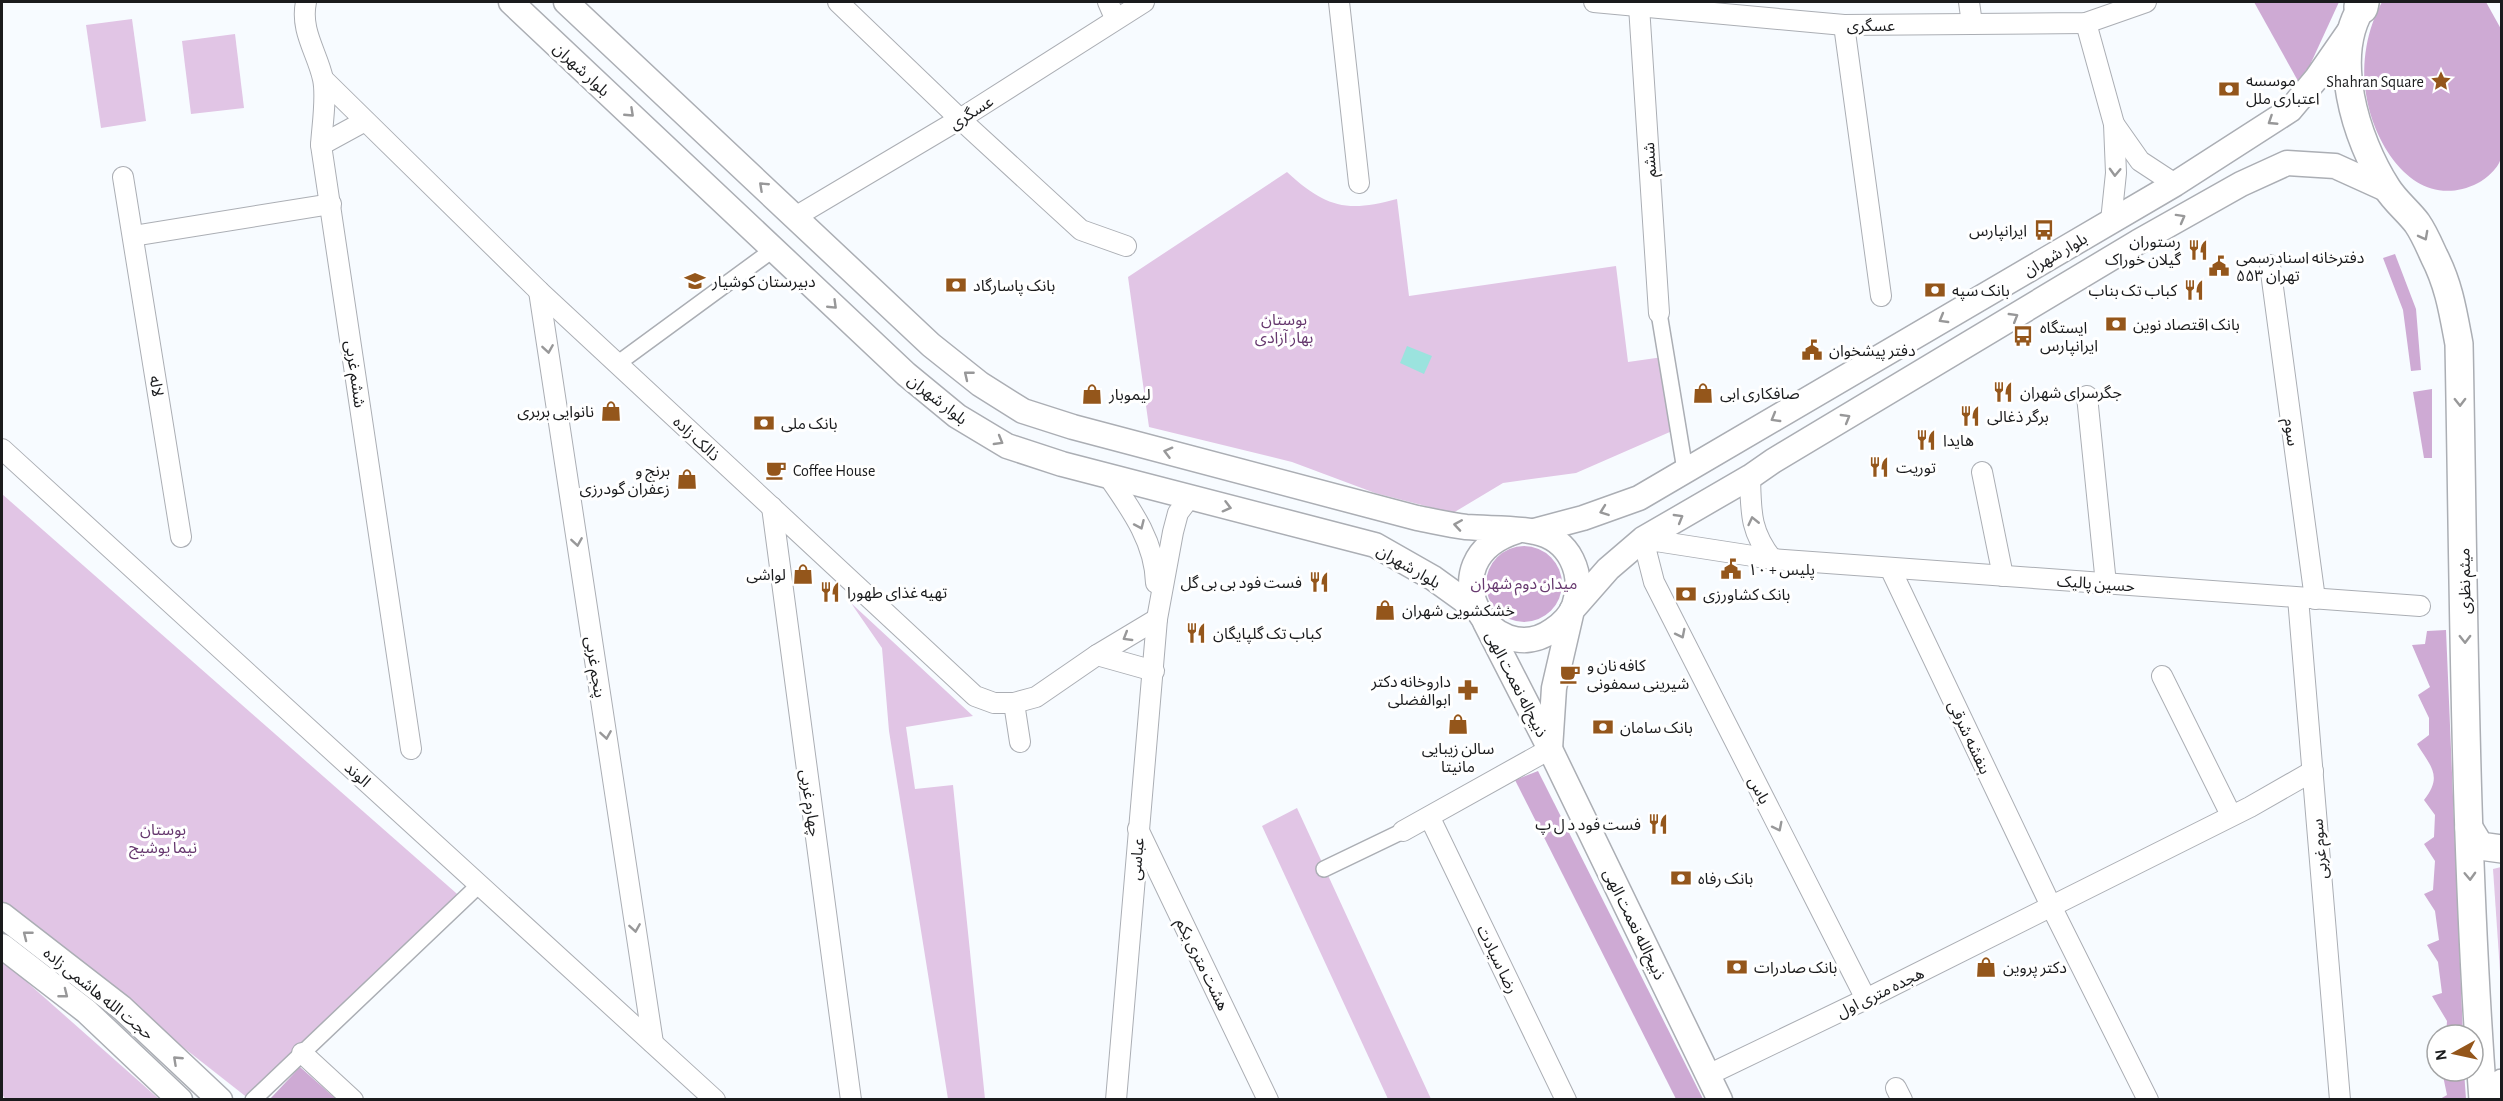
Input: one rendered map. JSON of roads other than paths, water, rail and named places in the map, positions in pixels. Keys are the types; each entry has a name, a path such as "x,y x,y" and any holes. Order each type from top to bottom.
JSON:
{"main road":[{"name":"میثم نظری","path":"2360,10 2348,63 2355,117 2363,144 2388,190 2418,225 2435,257 2450,290 2459,344 2469,828 2482,1100"},
{"path":"2469,828 2480,846 2502,849"},
{"path":"2500,1100 2501,1084"}],"street":[{"name":"ششم غربی","path":"306,2 304,12 306,30 324,80 321,145 411,749"},
{"name":"بلوار شهران","path":"511,2 906,374 957,416 1007,446 1108,476 1375,545 1433,578 1481,616"},
{"name":"بلوار شهران","path":"566,2 931,345 980,384 1023,411 1072,427 1416,518 1463,527 1525,531 1584,518 1639,498 2175,184 2290,110 2316,80 2360,10"},
{"path":"838,2 960,119 1081,230 1126,246"},
{"name":"عسگری","path":"795,217 960,119 1112,10 1144,2"},
{"path":"1339,2 1359,183"},
{"name":"عسگری","path":"1594,2 1640,6 1725,8 1844,25 2086,23 2146,2"},
{"path":"1969,2 1971,24"},
{"name":"ششم","path":"1640,6 1659,313"},
{"path":"2086,23 2114,124 2116,173 2111,221"},
{"path":"1844,25 1881,296"},
{"name":"ذالک زاده","path":"324,80 539,291 975,696 994,703 1014,703 1036,697 1097,655 1157,619"},
{"path":"321,145 365,121"},
{"path":"2114,124 2140,161 2175,184"},
{"name":"بلوار شهران","path":"1572,610 1608,569 1643,539 1750,477 2138,242 2241,184 2287,164 2335,166 2388,190"},
{"name":"لاله","path":"123,177 181,537"},
{"path":"132,236 331,204"},
{"path":"617,364 774,249"},
{"name":"سوم","path":"2270,265 2306,598"},
{"name":"پنجم غربی","path":"539,291 653,1043"},
{"path":"1659,313 1685,470"},
{"path":"2087,396 2106,584"},
{"name":"الوند","path":"2,449 715,1100"},
{"path":"1982,472 2003,576"},
{"path":"1108,476 1136,516 1156,562 1157,619"},
{"path":"1750,477 1751,519 1760,544 1772,559"},
{"path":"1157,619 1175,522 1178,513 1190,498"},
{"name":"چهارم غربی","path":"772,507 851,1100"},
{"path":"1525,531 1550,536 1563,547 1573,561 1578,577 1578,594 1572,610 1555,628 1532,638 1515,638 1499,633 1481,616 1471,592 1471,575 1476,559 1494,541 1525,531"},
{"name":"حسین پالیک","path":"1643,539 1772,559 2420,606"},
{"name":"یاس","path":"1643,539 1654,582 1866,999"},
{"name":"بنفشه شرقی","path":"1890,568 2051,906 2148,1100"},
{"name":"سوم غربی","path":"2306,598 2313,771 2340,1100"},
{"name":"ذبیح‌اله نعمت الهی","path":"1550,749 1554,688 1572,610"},
{"name":"ذبیح‌اله نعمت الهی","path":"1481,616 1550,749"},
{"name":"عباسی","path":"1116,1100 1157,619"},
{"path":"1097,655 1154,670"},
{"path":"2162,676 2231,815"},
{"path":"1014,703 1020,742"},
{"path":"1324,869 1430,818 1550,749"},
{"name":"ذبیح‌الله نعمت الهی","path":"1550,749 1720,1100"},
{"name":"هجده متری اول","path":"1708,1075 1866,999 2231,815 2313,771"},
{"name":"رضا سیادت","path":"1430,818 1566,1100"},
{"name":"هشت متری یکم","path":"1138,829 1268,1100"},
{"path":"253,1100 479,885"},
{"name":"حجت الله هاشمی زاده","path":"2,915 122,1008 220,1100"},
{"path":"2,946 86,1011 180,1100"},
{"path":"302,1053 353,1100"}],"water":[{"path":"1407,346 1432,356 1424,374 1400,363"}],"place":[{"name":"Shahran Square","path":"2441,81"},
{"name":"موسسه اعتباری ملل","path":"2229,89"},
{"name":"ایرانپارس","path":"2044,230"},
{"name":"رستوران گیلان خوراک","path":"2198,250"},
{"name":"دفترخانه اسنادرسمی ۵۵۳ تهران","path":"2219,266"},
{"name":"دبیرستان کوشیار","path":"695,281"},
{"name":"بانک پاسارگاد","path":"956,285"},
{"name":"بانک سپه","path":"1935,290"},
{"name":"کباب تک بناب","path":"2194,290"},
{"name":"بانک اقتصاد نوین","path":"2116,324"},
{"name":"ایستگاه ایرانپارس","path":"2023,336"},
{"name":"دفتر پیشخوان","path":"1812,350"},
{"name":"جگرسرای شهران","path":"2003,392"},
{"name":"صافکاری ابی","path":"1703,393"},
{"name":"لیموبار","path":"1092,394"},
{"name":"نانوایی بربری","path":"611,411"},
{"name":"برگر ذغالی","path":"1970,416"},
{"name":"بانک ملی","path":"764,423"},
{"name":"هایدا","path":"1926,440"},
{"name":"توریت","path":"1879,467"},
{"name":"Coffee House","path":"776,470"},
{"name":"برنج و زعفران گودرزی","path":"687,479"},
{"name":"پلیس + ۱۰","path":"1731,569"},
{"name":"لواشی","path":"803,574"},
{"name":"فست فود بی بی گل","path":"1319,582"},
{"name":"تهیه غذای طهورا","path":"830,592"},
{"name":"بانک کشاورزی","path":"1686,594"},
{"name":"خشکشویی شهران","path":"1385,610"},
{"name":"کباب تک گلپایگان","path":"1196,633"},
{"name":"کافه نان و شیرینی سمفونی","path":"1570,674"},
{"name":"داروخانه دکتر ابوالفضلی","path":"1468,690"},
{"name":"سالن زیبایی مانیتا","path":"1458,724"},
{"name":"بانک سامان","path":"1603,727"},
{"name":"فست فود د ل پ","path":"1658,824"},
{"name":"بانک رفاه","path":"1681,878"},
{"name":"بانک صادرات","path":"1737,967"},
{"name":"دکتر پروین","path":"1986,967"}],"park label":[{"name":"بوستان بهار آزادی","path":"1284,328"},
{"name":"میدان دوم شهران","path":"1524,583"},
{"name":"بوستان نیما یوشیج","path":"163,838"}]}
